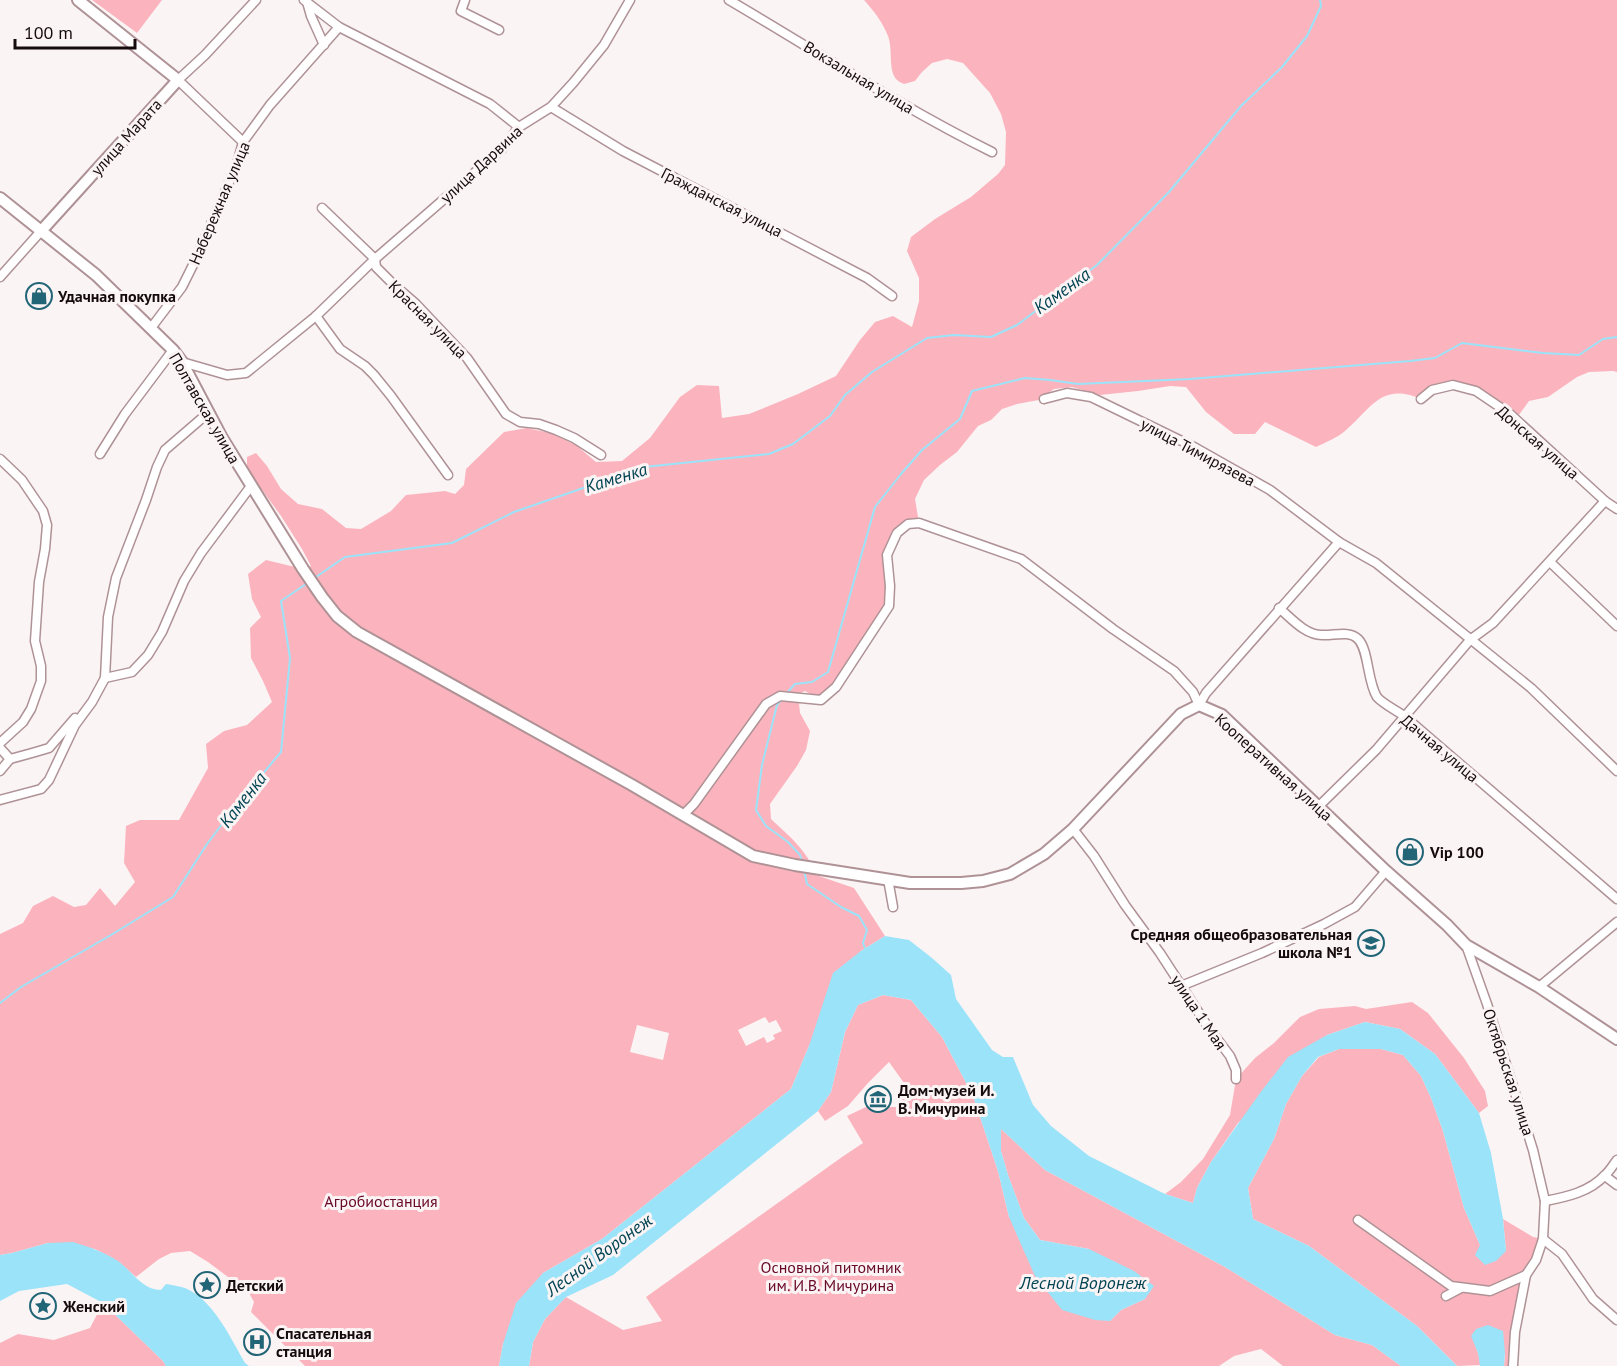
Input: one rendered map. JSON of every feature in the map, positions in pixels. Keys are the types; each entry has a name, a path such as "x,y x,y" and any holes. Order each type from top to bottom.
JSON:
{"street":[{"path":"78,0 178,80 243,142"},
{"name":"улица Марата","path":"0,277 178,80 206,55 256,0"},
{"path":"465,0 461,11 499,30"},
{"name":"Вокзальная улица","path":"729,0 870,85 992,152"},
{"path":"305,1 339,27 490,104 519,127"},
{"path":"305,1 324,45"},
{"name":"улица Дарвина","path":"182,362 227,375 246,373 316,316 375,259 503,148 519,127 551,108 604,45 627,1"},
{"name":"Набережная улица","path":"151,328 182,287 237,164 243,142 270,105 339,27"},
{"name":"Гражданская улица","path":"551,108 623,151 867,278 892,296"},
{"name":"Полтавская улица","path":"0,198 96,275 173,350 182,362 208,413 251,486 303,569 337,615 357,632 632,784 753,856 795,865 888,879"},
{"name":"Красная улица","path":"322,208 375,259 376,267 416,304 467,358 506,414 520,422 539,424 556,430 601,455"},
{"path":"316,316 340,349 374,375 448,475"},
{"path":"100,454 124,414 173,350"},
{"name":"Донская улица","path":"1421,399 1432,390 1453,385 1476,391 1510,414 1605,501 1617,509"},
{"name":"улица Тимирязева","path":"1044,399 1067,393 1091,397 1185,442 1270,490 1339,542 1376,563 1531,688 1617,771"},
{"path":"0,800 41,789 49,780 75,725 105,678 108,617 116,578 157,467 165,450 208,413"},
{"path":"0,459 22,480 43,511 47,525 39,582 35,641 41,666 41,681 31,709 23,722 0,742"},
{"path":"105,678 132,672 148,655 162,632 184,581 195,562 251,486"},
{"path":"1319,807 1376,750 1470,640 1492,623 1605,501"},
{"name":"Кооперативная улица","path":"683,815 694,804 766,704 780,696 821,700 836,687 889,606 887,555 897,533 908,524 920,523 1021,559 1113,629 1174,671 1193,692 1199,705 1222,715 1466,945 1539,987 1617,1039"},
{"path":"893,907 888,879 910,883 960,884 983,881 1010,874 1044,854 1073,829 1181,714 1199,705 1206,693 1279,608 1339,542"},
{"path":"1550,562 1617,626"},
{"name":"Дачная улица","path":"1279,608 1310,634 1351,634 1359,640 1371,684 1378,698 1404,716 1617,899"},
{"path":"0,771 10,759 49,747 71,720 85,711"},
{"path":"0,748 10,759"},
{"name":"улица 1 Мая","path":"1073,829 1094,856 1125,905 1230,1056 1236,1070 1236,1079"},
{"path":"1181,986 1242,962 1335,919 1355,907 1386,871"},
{"path":"1539,987 1617,922"},
{"name":"Октябрьская улица","path":"1466,945 1533,1150 1545,1201 1543,1239 1536,1260 1526,1275 1515,1332 1513,1366"},
{"path":"1545,1201 1569,1196 1592,1185 1605,1176 1617,1160"},
{"path":"1605,1176 1617,1185"},
{"path":"1358,1220 1451,1286 1490,1291 1526,1275"},
{"path":"1543,1239 1562,1254 1593,1299 1617,1320"},
{"path":"1446,1296 1462,1288"}],"green space":[{"path":"92,0 162,0 137,33"},
{"name":"Агробиостанция","path":"864,0 1617,0 1617,372 1589,372 1577,377 1548,397 1529,401 1516,419 1476,391 1453,385 1421,399 1396,394 1386,396 1370,406 1342,433 1316,447 1265,422 1255,434 1234,434 1206,412 1186,387 1170,386 1100,395 1072,387 1054,389 1044,399 1002,409 991,420 978,426 957,452 924,480 915,499 919,523 908,524 890,545 889,606 836,687 821,700 805,691 798,694 800,713 810,731 806,750 770,804 771,819 803,851 816,875 854,888 885,936 861,951 809,1046 791,1089 602,1239 543,1273 503,1344 499,1366 305,1366 251,1312 254,1302 245,1286 190,1251 171,1253 159,1259 136,1277 119,1262 95,1249 48,1243 0,1255 0,934 23,923 33,906 53,896 74,907 86,905 100,888 115,906 135,882 124,863 126,826 140,820 179,820 208,768 206,744 224,731 247,725 272,702 251,658 250,628 261,617 252,599 248,574 266,560 303,569 311,566 281,516 247,469 247,457 256,453 281,489 298,504 322,509 346,528 361,529 391,511 406,495 445,491 455,494 464,485 466,469 504,432 527,428 554,434 577,446 596,462 622,461 650,438 680,397 697,385 719,386 722,418 749,414 836,376 875,322 893,316 912,327 919,301 919,278 907,251 911,237 971,197 998,174 1005,165 1006,132 1001,114 990,93 963,63 947,59 932,63 915,81 904,84 897,80 892,70 888,36 881,22","holes":["765,1017 769,1023 776,1020 782,1031 773,1035 775,1039 767,1043 764,1037 746,1046 738,1030","637,1025 669,1033 663,1060 630,1052"]},
{"name":"Основной питомник им. И.В. Мичурина","path":"883,995 911,1000 942,1037 973,1096 998,1171 1009,1217 1110,1321 1121,1310 1145,1299 1089,1249 1040,1240 1024,1218 1008,1175 1001,1151 1001,1129 1045,1170 1225,1267 1335,1335 1372,1345 1401,1366 1283,1366 1261,1349 1234,1356 1219,1366 529,1366 533,1342 545,1319 566,1297 623,1330 662,1321 646,1297 863,1143 847,1116 866,1107 896,1107 904,1083 889,1062 848,1106 825,1121 818,1111 831,1092 845,1032 858,1005"},
{"path":"1412,1002 1428,1013 1464,1058 1485,1091 1488,1106 1479,1113 1435,1054 1400,1029 1365,1022 1327,1035 1238,1123 1211,1162 1197,1188 1193,1203 1165,1194 1181,1182 1203,1159 1230,1115 1236,1079 1255,1058 1300,1017 1319,1009 1355,1006 1366,1009"},
{"path":"1339,1049 1381,1049 1403,1055 1421,1076 1443,1131 1464,1208 1480,1245 1506,1251 1503,1219 1533,1237 1543,1239 1526,1275 1513,1366 1504,1366 1505,1353 1472,1336 1481,1365 1457,1366 1417,1326 1309,1246 1253,1219 1248,1188 1274,1139 1286,1104 1302,1076 1319,1057"},
{"path":"103,1303 166,1366 0,1366 0,1343 18,1334 54,1340 90,1328"}],"water":[{"name":"Лесной Воронеж","path":"885,936 909,940 951,975 956,999 992,1050 1003,1057 1013,1057 1033,1105 1051,1126 1089,1156 1165,1194 1193,1203 1197,1188 1211,1162 1288,1057 1327,1035 1365,1022 1400,1029 1435,1054 1479,1113 1491,1153 1503,1219 1506,1251 1496,1261 1485,1265 1475,1255 1480,1245 1464,1208 1443,1131 1421,1076 1403,1055 1381,1049 1339,1049 1318,1057 1302,1076 1286,1104 1274,1139 1248,1188 1253,1219 1309,1246 1417,1326 1457,1366 1401,1366 1372,1345 1335,1335 1225,1267 1045,1170 1001,1129 1001,1151 1008,1175 1024,1218 1040,1240 1089,1249 1134,1271 1154,1286 1145,1299 1121,1310 1110,1321 1095,1320 1062,1310 1035,1276 1009,1217 998,1171 973,1096 942,1037 911,1000 883,995 858,1005 845,1032 831,1092 818,1111 613,1275 566,1297 545,1319 533,1342 529,1366 499,1366 503,1344 516,1303 543,1273 602,1239 791,1089 809,1046 833,973"},
{"path":"73,1242 113,1258 148,1287 161,1290 166,1284 185,1288 195,1293 213,1310 249,1366 166,1366 103,1303 67,1284 19,1291 0,1301 0,1255 48,1243"},
{"path":"1488,1325 1503,1331 1504,1366 1480,1366 1478,1353 1471,1336 1476,1329"}],"waterway":[{"name":"Каменка","path":"313,579 345,557 452,543 514,512 644,467 769,454 793,444 830,416 845,395 872,372 927,338 954,335 991,337 1017,325 1097,265 1169,192 1241,106 1282,67 1307,36 1321,6 1320,0"},
{"path":"786,694 795,684 812,682 828,672 875,507 922,450 960,419 972,391 1025,378 1078,384 1190,379 1410,361 1435,358 1462,343 1579,355 1603,339 1617,337"},
{"name":"Каменка","path":"0,1003 21,987 173,897 207,844 281,752 290,658 281,601 309,582"},
{"path":"782,699 777,705 762,765 756,810 766,826 788,842 800,855 802,861"},
{"path":"804,870 807,884 859,916 867,930 863,943 866,951"}],"place":[{"name":"Удачная покупка","path":"39,296"},
{"name":"Vip 100","path":"1410,852"},
{"name":"Средняя общеобразовательная школа №1","path":"1371,943"},
{"name":"Дом-музей И. В. Мичурина","path":"878,1099"},
{"name":"Детский","path":"207,1285"},
{"name":"Женский","path":"43,1306"},
{"name":"Спасательная станция","path":"257,1342"}]}
